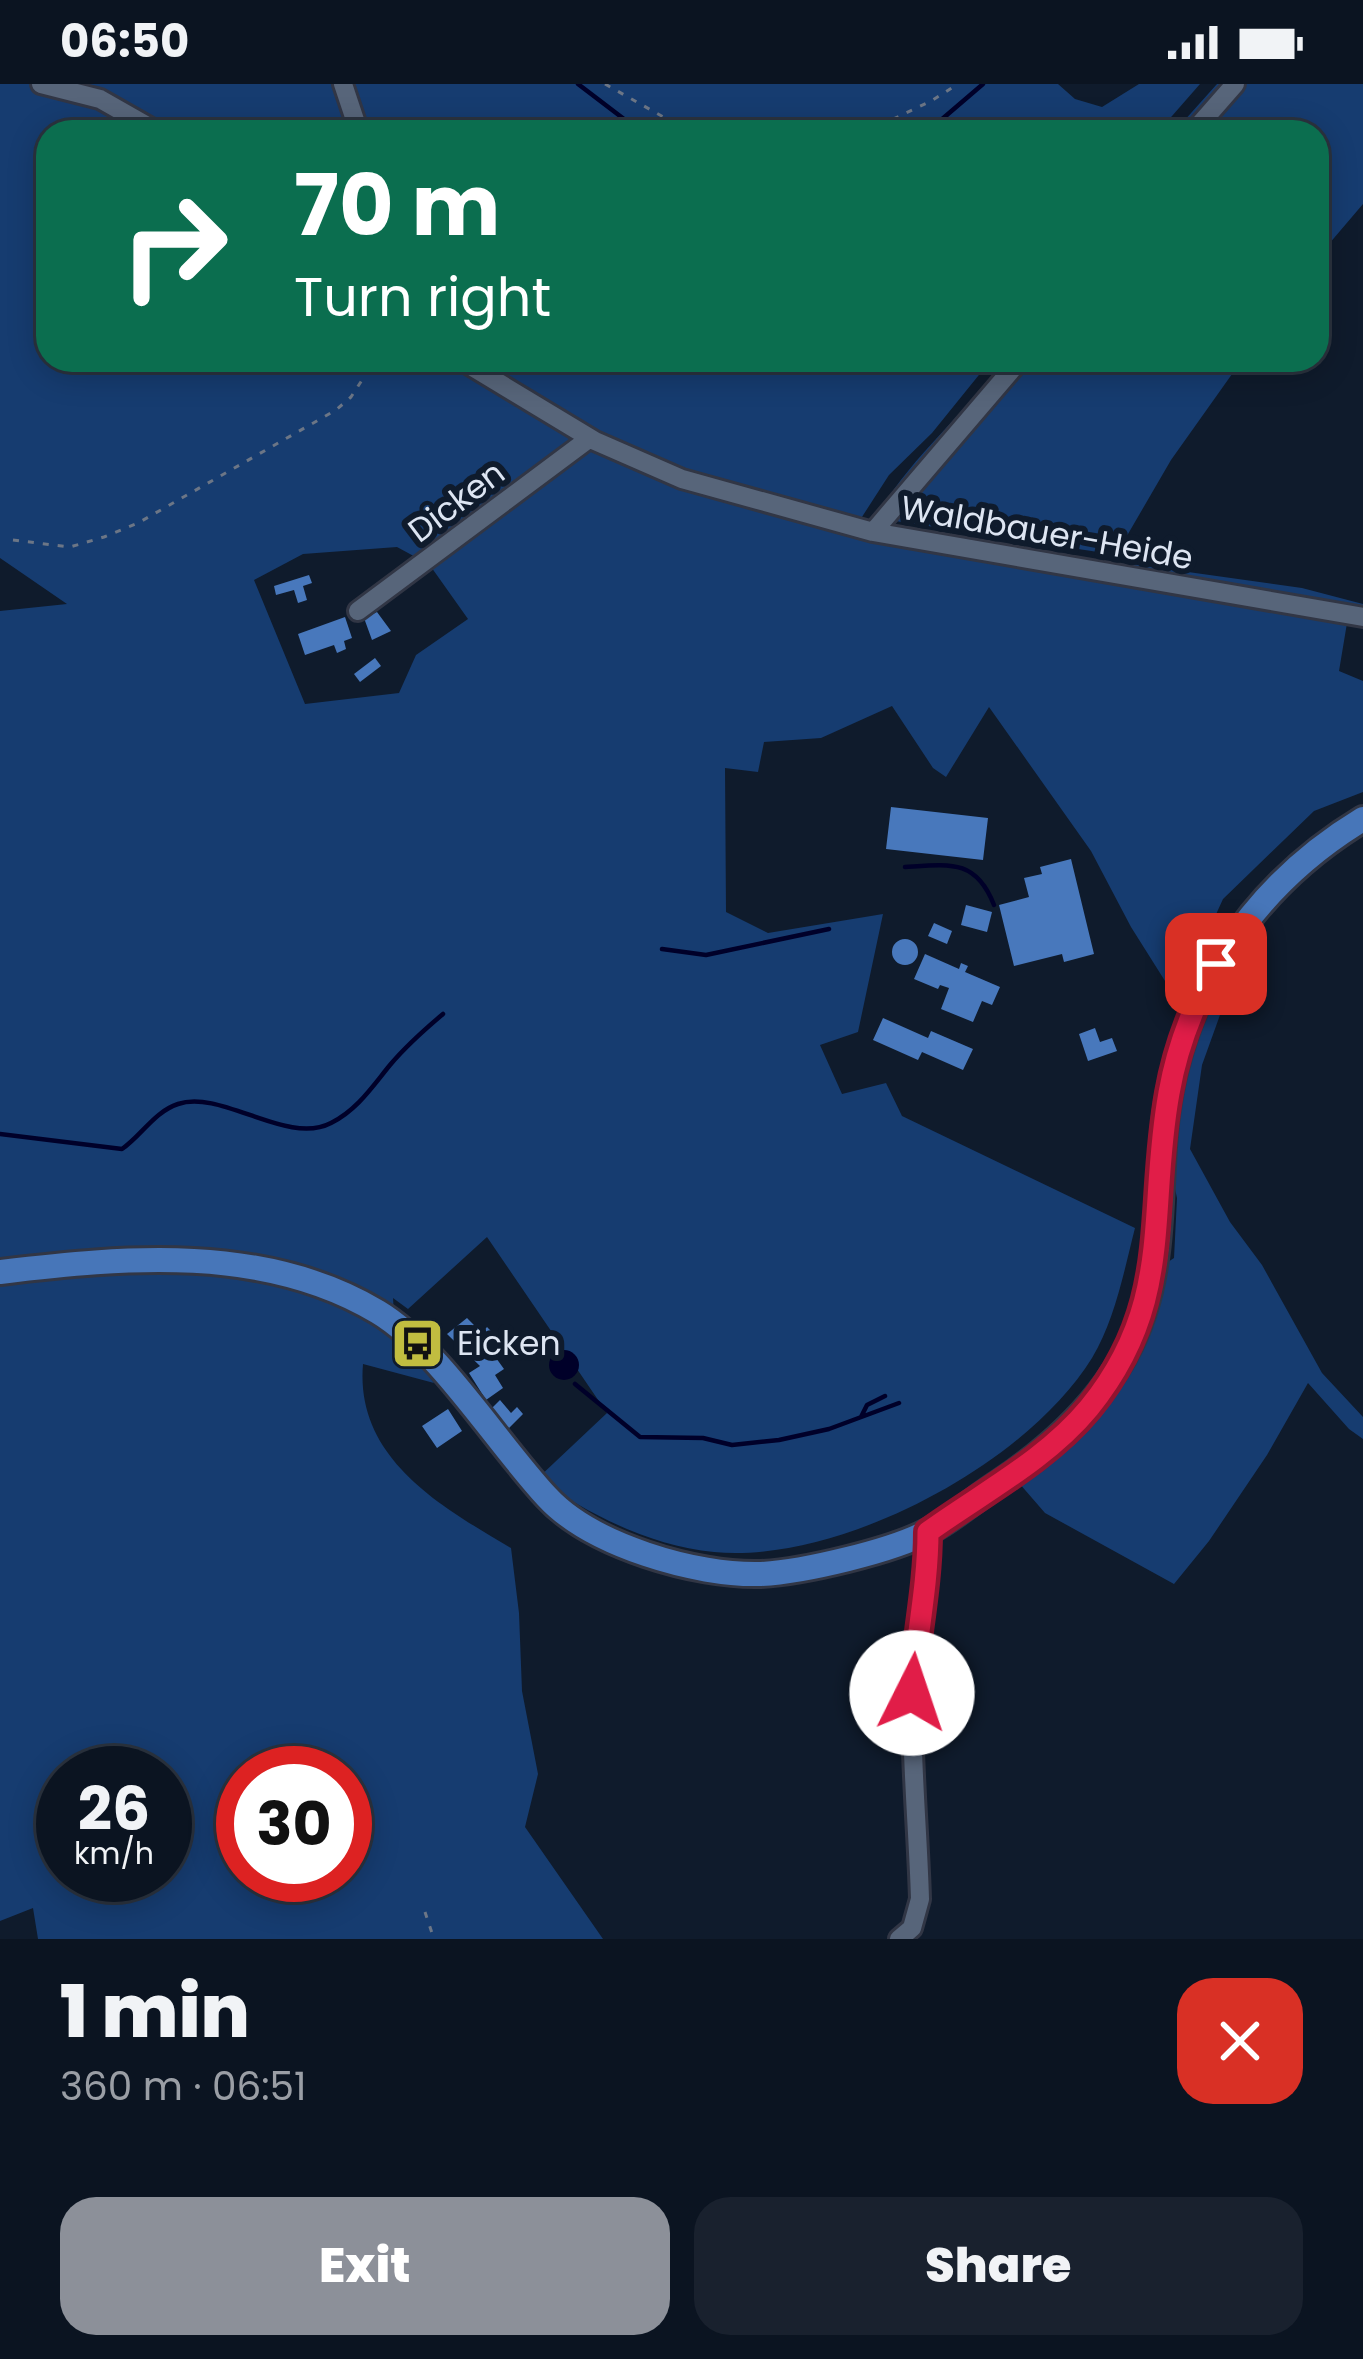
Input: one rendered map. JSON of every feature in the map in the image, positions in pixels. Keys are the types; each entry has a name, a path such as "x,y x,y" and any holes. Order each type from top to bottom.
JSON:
{"main road":[{"path":"0,1273 103,1262 192,1262 278,1271 342,1293 381,1313 418,1343 552,1503 584,1525 653,1558 760,1574 863,1554 928,1532 1063,1434 1089,1408 1130,1345 1151,1285 1168,1094 1193,1010 1216,964 1276,885 1308,856 1363,819"}],"street":[{"path":"41,84 100,99 137,120"},
{"path":"343,84 355,120"},
{"path":"1204,120 1235,84"},
{"path":"481,372 590,438 682,479 873,532"},
{"name":"Waldbauer-Heide","path":"873,532 1010,372"},
{"name":"Dicken","path":"358,611 590,438"},
{"name":"Waldbauer-Heide","path":"873,532 1363,617"},
{"path":"898,1939 912,1928 920,1899 912,1693 928,1569 928,1532"}],"path":[{"path":"605,84 669,120"},
{"path":"891,120 958,84"},
{"path":"14,540 70,547 138,523 336,410 367,372"},
{"path":"425,1912 434,1939"}],"shaded area":[{"path":"0,84 1058,84 1075,99 1102,107 1139,84 1200,84 1168,120 36,120 36,372 471,372 577,439 421,560 397,547 303,554 254,580 305,704 399,693 416,655 468,619 429,564 583,449 594,447 825,530 971,559 1348,617 1339,671 1363,681 1363,792 1314,811 1223,899 1177,1000 1091,851 989,707 946,777 933,768 892,706 821,738 764,742 758,772 725,768 726,912 768,933 883,914 858,1032 820,1045 842,1094 886,1083 902,1116 1135,1228 1113,1312 1092,1358 1062,1398 976,1470 925,1500 817,1542 763,1551 714,1552 667,1543 599,1516 537,1479 607,1413 487,1237 408,1309 393,1298 395,1330 434,1383 363,1364 364,1397 373,1426 407,1476 457,1515 511,1548 522,1691 538,1774 525,1827 603,1939 38,1939 33,1908 0,1921 0,611 67,604 0,558"},
{"path":"1217,84 1363,84 1363,204 1329,244 1329,120 1185,120"},
{"path":"492,372 981,372 932,433 889,475 860,520 688,475 593,434"},
{"path":"994,372 1233,372 1111,554 876,518 904,476"},
{"path":"1131,564 1302,588 1363,604 1363,612 1129,569"},
{"path":"1220,979 1229,990 1202,1065 1190,1149 1322,1373 1363,1417 1363,1439 1308,1383 1267,1455 1174,1584 1045,1513 1019,1483 1160,1294 1168,1262 1174,1258 1173,1138 1190,1051"},
{"path":"564,1350 579,1365 564,1380 549,1365"}],"building":[{"path":"309,575 312,583 303,586 307,600 298,603 294,590 276,595 274,586"},
{"path":"377,612 391,631 372,640 364,618"},
{"path":"345,617 352,638 344,641 346,649 337,653 334,645 305,655 298,634"},
{"path":"375,658 381,666 360,682 354,674"},
{"path":"891,807 988,818 983,860 886,849"},
{"path":"1071,859 1094,954 1064,962 1062,954 1014,966 999,905 1029,897 1024,878 1042,874 1040,867"},
{"path":"966,905 992,912 987,932 961,925"},
{"path":"934,923 952,931 947,944 928,936"},
{"path":"905,939 918,952 905,965 892,952"},
{"path":"925,954 959,969 961,963 968,966 965,972 1000,987 992,1005 982,1001 973,1022 941,1009 949,988 940,985 938,989 914,979"},
{"path":"883,1018 928,1038 931,1031 973,1049 963,1070 922,1052 918,1060 873,1040"},
{"path":"1095,1028 1100,1042 1112,1038 1117,1051 1088,1061 1079,1034"},
{"path":"467,1318 482,1333 487,1327 501,1341 491,1351 504,1369 495,1375 503,1388 486,1400 469,1373 480,1366 447,1334"},
{"path":"500,1400 511,1413 517,1407 523,1414 508,1429 492,1408"},
{"path":"448,1409 462,1431 437,1448 422,1426"}],"waterway":[{"path":"578,84 625,120"},
{"path":"941,120 983,84"},
{"path":"905,867 935,865 970,872 994,905"},
{"path":"662,949 706,955 829,929"},
{"path":"0,1134 122,1149 162,1112 195,1101 295,1128 314,1128 349,1112 402,1051 443,1014"},
{"path":"575,1384 640,1437 703,1438 732,1445 829,1429 899,1403"},
{"path":"861,1417 867,1405 885,1396"}],"place":[{"name":"Eicken","path":"418,1343"}],"route":[{"path":"912,1693 928,1569 928,1532 1014,1473 1089,1408 1130,1345 1142,1317 1156,1254 1168,1094 1188,1022 1216,964"}]}
